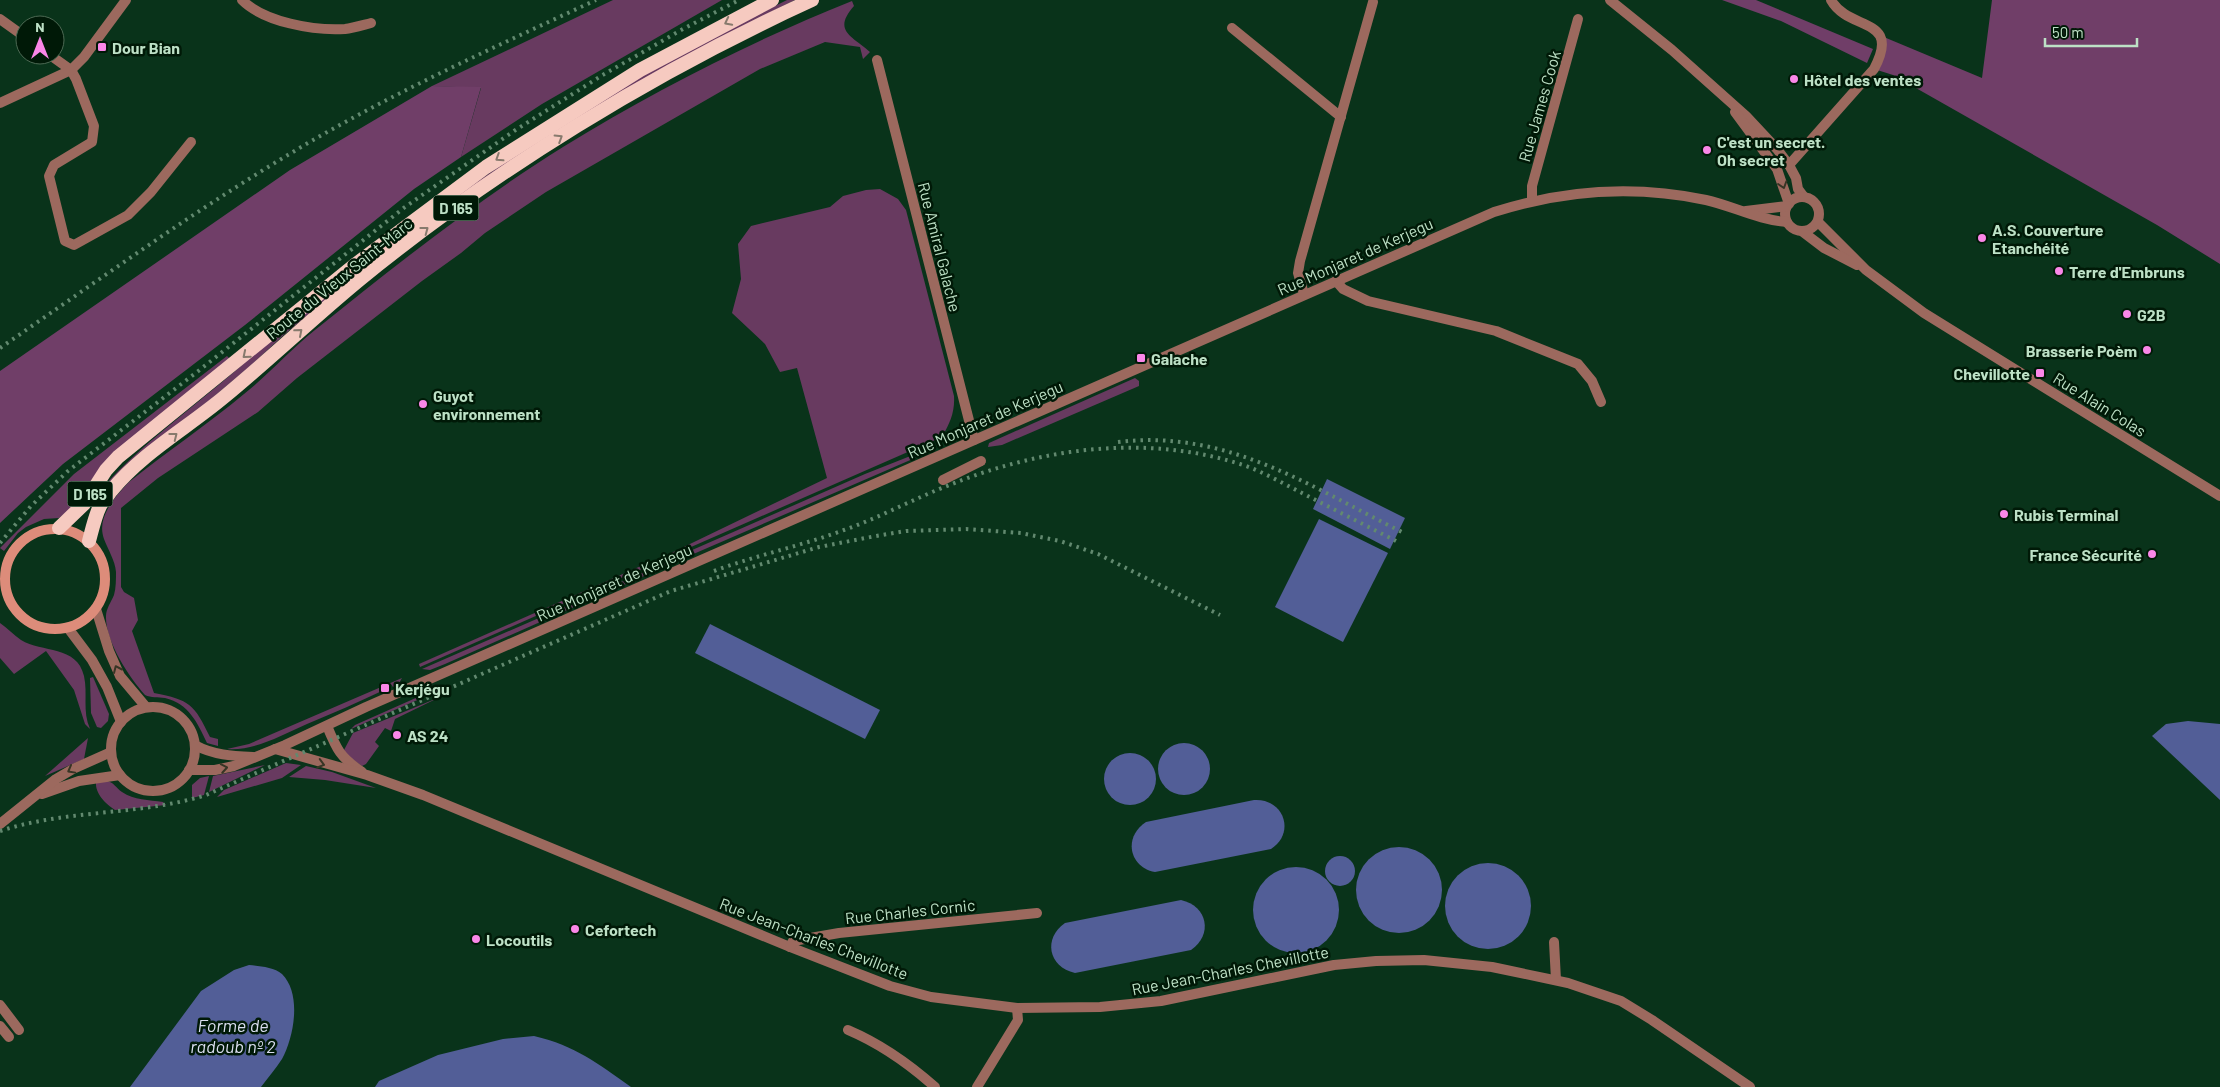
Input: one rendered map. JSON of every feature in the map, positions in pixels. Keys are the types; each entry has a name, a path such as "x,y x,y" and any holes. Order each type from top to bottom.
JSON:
{"highway":[{"name":"Route du Vieux Saint-Marc","path":"59,528 84,504 106,470 118,457 419,215 486,167 640,70 772,0"},
{"name":"Route du Vieux Saint-Marc","path":"89,541 100,506 121,479 135,466 222,399 360,279 435,223 512,168 576,127 651,83 806,3 823,0"}],"main road":[{"path":"59,528 75,532 89,541 100,556 106,574 104,592 96,609 83,621 68,628 52,629 36,626 22,617 12,605 2,574 9,558 23,540 43,530 59,528"},
{"path":"0,605 12,605"}],"street":[{"path":"0,103 71,70 84,57 126,0"},
{"path":"242,0 272,18 313,28 345,29 371,24"},
{"path":"1610,0 1672,50 1746,116 1789,164 1796,178 1798,189 1804,197"},
{"path":"1789,164 1795,160 1874,69 1883,53 1882,40 1875,28 1845,16 1835,8 1831,0"},
{"path":"1304,294 1298,273 1300,262 1373,2"},
{"name":"Rue James Cook","path":"1532,201 1532,186 1578,18"},
{"path":"0,19 15,30"},
{"path":"1232,28 1341,117"},
{"name":"Rue Amiral Galache","path":"877,60 974,440"},
{"path":"64,65 71,70 94,126 92,142 54,165 49,176 65,241 74,244 128,215 151,192 191,142"},
{"path":"1728,101 1777,170 1788,205 1785,217 1787,222 1795,230 1803,232 1812,229 1818,222 1818,206 1810,198 1798,197 1788,205"},
{"name":"Rue Monjaret de Kerjegu","path":"189,770 214,770 234,766 257,757 1473,220 1532,201 1591,192 1641,191 1697,198 1743,211 1769,221 1787,222"},
{"name":"Rue Monjaret de Kerjegu","path":"1743,211 1788,205"},
{"name":"Rue Alain Colas","path":"1818,222 1866,270 1924,313 2220,496"},
{"name":"Rue Alain Colas","path":"1803,232 1824,248 1866,270"},
{"path":"1336,281 1343,289 1368,301 1496,331 1578,364 1592,382 1601,402"},
{"path":"943,480 981,461"},
{"path":"96,609 109,651 120,676 146,707"},
{"path":"68,628 92,660 107,687 121,722"},
{"path":"146,707 164,708 179,716 190,729 195,746 194,758 189,770 178,782 162,790 139,788 120,775 112,760 113,736 121,722 137,710 146,707"},
{"name":"Rue Jean-Charles Chevillotte","path":"327,726 345,761 367,775"},
{"name":"Rue Monjaret de Kerjegu","path":"195,746 211,753 227,756 257,757"},
{"name":"Rue Jean-Charles Chevillotte","path":"275,749 367,775 423,795 790,947 890,986 931,997 1017,1008 1108,1006 1153,1002 1334,965 1376,961 1424,960 1492,966 1556,980 1621,1001 1750,1087"},
{"path":"0,824 72,769 111,752"},
{"path":"36,796 79,781 120,775"},
{"name":"Rue Charles Cornic","path":"790,947 793,941 839,933 1037,913"},
{"path":"1554,942 1556,980"},
{"path":"0,1005 20,1030"},
{"path":"977,1087 1018,1020 1017,1008"},
{"path":"0,1026 9,1037"},
{"path":"848,1030 876,1044 910,1065 935,1087"}],"shaded area":[{"path":"613,0 722,0 542,104 461,157 481,88 432,86"},
{"path":"787,0 795,0 719,38 348,282 106,487 104,486 151,441 332,290 486,175 593,105 648,72"},
{"path":"1722,0 1756,0 1873,49 1867,63 1781,21"},
{"path":"1992,0 2220,0 2220,264 2157,225 1893,75 1874,69 1879,35 1982,78"},
{"path":"852,1 854,6 845,21 845,27 851,37 870,52 863,59 860,47 825,42 760,69 546,192 485,233 422,281 297,378 258,412 158,478 121,508 121,587 124,592 134,598 138,620 132,631 154,693 176,698 190,705 200,717 210,737 218,739 218,746 207,743 196,721 186,709 165,698 145,695 119,658 109,636 106,613 115,592 116,572 113,559 104,539 103,523 108,508 129,482 230,405 306,338 375,282 499,189 563,147 669,86 741,50"},
{"path":"432,86 481,87 461,157 414,189 245,325 63,464 0,523 0,371 290,170"},
{"path":"880,189 898,199 906,210 954,396 954,407 942,437 666,558 665,556 827,478 797,368 780,372 765,344 732,313 741,279 738,244 751,226 830,207 843,196 866,190"},
{"path":"227,356 230,359 112,457 92,479 72,508 59,518 44,519 26,527 18,533 4,551 0,548 74,474"},
{"path":"1135,378 1139,381 1139,386 1002,445 988,447 989,443"},
{"path":"918,453 915,458 661,568 658,565 865,474"},
{"path":"641,566 642,569 420,667 419,664"},
{"path":"644,572 644,576 445,664 430,670 422,669"},
{"path":"0,623 21,640 67,654 80,666 84,676 86,716 90,729 85,724 74,690 46,651 14,674 0,658"},
{"path":"93,677 109,714 108,721 101,728 97,727 91,713 90,678"},
{"path":"402,678 398,685 393,687 391,684 383,687 384,690 268,741 238,749 227,749 249,744"},
{"path":"436,689 438,691 351,729 355,725"},
{"path":"440,697 395,719 391,731 385,728 375,742 379,746 366,764 362,766 346,755 344,750 353,733"},
{"path":"88,738 84,759 45,776"},
{"path":"286,763 301,765 282,778 217,797 224,790"},
{"path":"265,765 209,792 213,776"},
{"path":"306,766 332,772 376,788 325,780 289,777"},
{"path":"209,776 204,795 192,798 192,785 200,778"},
{"path":"106,781 132,797 163,802 166,805 115,810 105,802 97,791 96,782"}],"water":[{"path":"1327,479 1405,518 1390,549 1313,509"},
{"path":"1319,519 1388,553 1343,642 1275,607"},
{"path":"710,624 880,710 865,739 695,653"},
{"path":"2188,721 2220,724 2220,800 2152,736 2166,724"},
{"path":"1184,743 1194,745 1202,751 1208,759 1210,769 1208,779 1202,787 1194,793 1184,795 1174,793 1166,787 1160,779 1158,769 1160,759 1166,751 1174,745"},
{"path":"1130,753 1140,755 1148,761 1154,769 1156,779 1154,789 1148,797 1140,803 1130,805 1120,803 1112,797 1106,789 1104,779 1106,769 1112,761 1120,755"},
{"path":"1254,800 1264,801 1273,805 1279,810 1283,818 1285,826 1283,834 1279,842 1271,849 1155,872 1146,869 1135,858 1132,851 1134,835 1146,822"},
{"path":"1399,847 1415,850 1423,854 1435,866 1439,874 1442,890 1439,906 1435,914 1423,926 1415,930 1399,933 1383,930 1375,926 1363,914 1359,906 1356,890 1359,874 1363,866 1375,854 1383,850"},
{"path":"1340,856 1346,857 1354,865 1354,877 1346,885 1340,886 1334,885 1326,877 1325,871 1326,865 1334,857"},
{"path":"1488,863 1504,866 1512,870 1524,882 1528,890 1531,906 1528,922 1524,930 1512,942 1504,946 1488,949 1472,946 1464,942 1452,930 1448,922 1445,906 1448,890 1452,882 1464,870 1472,866"},
{"path":"1296,867 1312,870 1320,874 1332,886 1336,894 1339,910 1336,926 1332,934 1320,946 1312,950 1296,953 1280,950 1272,946 1260,934 1256,926 1253,910 1256,894 1260,886 1272,874 1280,870"},
{"path":"1181,900 1197,908 1204,922 1203,937 1191,950 1075,973 1059,965 1054,958 1051,944 1053,936 1065,923"},
{"name":"Forme de radoub nº 2","path":"249,965 271,968 282,974 288,982 294,1004 293,1028 286,1050 282,1059 261,1087 130,1087 201,991 234,970"},
{"path":"534,1036 562,1045 586,1056 631,1087 375,1087 379,1081 438,1055 503,1039"}],"railway":[{"path":"0,348 230,191 308,143 414,86 596,0"},
{"path":"0,543 31,506 68,471 197,372 405,207 514,131 601,76 683,29 739,0"},
{"path":"1118,442 1158,440 1195,444 1231,453 1266,465 1300,480 1402,532"},
{"path":"714,571 844,530 938,489 986,472 1022,461 1094,449 1168,449 1240,464 1272,477 1396,541"},
{"path":"0,831 51,819 181,802 206,795 671,591 819,547 876,536 906,531 966,529 1021,533 1060,541 1098,554 1220,615"}],"place":[{"name":"Dour Bian","path":"102,47"},
{"name":"Hôtel des ventes","path":"1794,79"},
{"name":"C'est un secret. Oh secret","path":"1707,150"},
{"name":"A.S. Couverture Etanchéité","path":"1982,238"},
{"name":"Terre d'Embruns","path":"2059,271"},
{"name":"G2B","path":"2127,314"},
{"name":"Brasserie Poèm","path":"2147,350"},
{"name":"Galache","path":"1141,358"},
{"name":"Chevillotte","path":"2040,373"},
{"name":"Guyot environnement","path":"423,404"},
{"name":"Rubis Terminal","path":"2004,514"},
{"name":"France Sécurité","path":"2152,554"},
{"name":"Kerjégu","path":"385,688"},
{"name":"AS 24","path":"397,735"},
{"name":"Cefortech","path":"575,929"},
{"name":"Locoutils","path":"476,939"}]}
